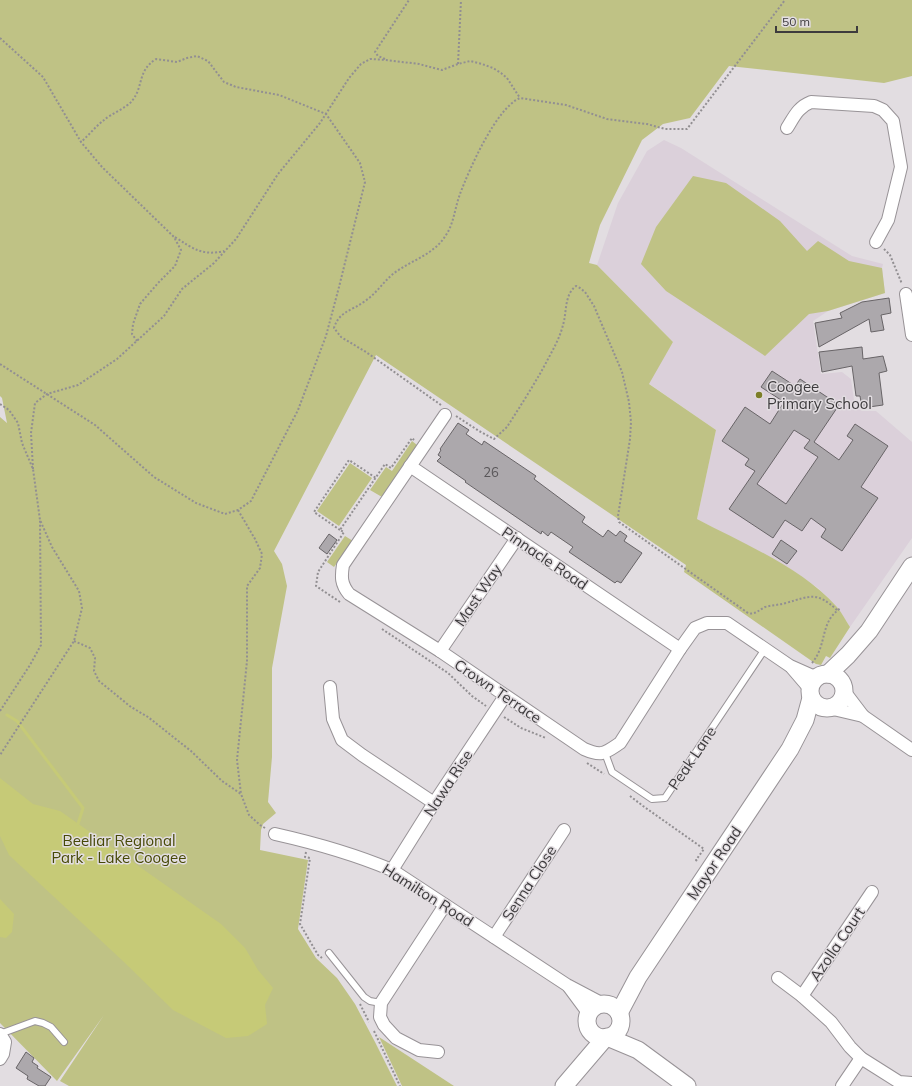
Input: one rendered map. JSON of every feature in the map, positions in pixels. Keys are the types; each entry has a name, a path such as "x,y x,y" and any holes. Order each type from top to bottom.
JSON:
{"main road":[{"name":"Mayor Road","path":"844,689 849,671 869,631 912,566"},
{"name":"Mayor Road","path":"612,1011 638,977 790,749 805,720 816,680 848,655 869,631"},
{"path":"835,676 841,682 844,689 842,698 837,705 828,708 818,705 816,680 835,676"},
{"name":"Mayor Road","path":"790,749 828,708"},
{"path":"568,1082 583,1052 589,1021 595,1007 612,1011 626,1035 638,1050 687,1086"},
{"path":"568,1082 606,1038 616,1033 612,1011"},
{"path":"589,1021 595,1035 638,1050"}],"street":[{"path":"787,128 803,105 811,102 874,106 883,110 893,121 906,167 888,220 876,242"},
{"path":"906,294 912,336"},
{"name":"Crown Terrace","path":"446,411 343,565 340,577 343,587 349,594 440,651 584,749 595,754 605,753"},
{"name":"Pinnacle Road","path":"410,466 680,649"},
{"name":"Mast Way","path":"440,651 516,538"},
{"path":"605,753 620,743 695,628 707,623 727,623 790,666 816,680"},
{"path":"330,687 334,719 342,740 434,803"},
{"path":"844,689 862,716"},
{"name":"Nawa Rise","path":"392,870 434,803 505,696"},
{"path":"828,708 862,716 912,750"},
{"name":"Senna Close","path":"494,937 564,830"},
{"name":"Hamilton Road","path":"275,834 364,858 392,870 567,985 612,1011"},
{"name":"Azolla Court","path":"802,996 872,892"},
{"path":"438,1052 419,1050 396,1038 384,1025 380,1017 381,1003 445,906"},
{"path":"778,978 802,996 831,1022 850,1047 861,1058 899,1082 912,1083"},
{"name":"Hamilton Road","path":"567,985 589,1021"},
{"path":"0,1034 5,1042 3,1054 0,1059"},
{"path":"842,1086 861,1058"}],"lane":[{"name":"Peak Lane","path":"605,753 612,772 652,799 666,798 765,649"},
{"path":"329,953 364,997 370,1001 381,1003"},
{"path":"0,1034 36,1021 51,1027 64,1042"}],"path":[{"path":"386,60 378,56 375,52 408,0"},
{"path":"458,64 462,0"},
{"path":"785,0 687,130 665,129 647,124 607,119 566,105 520,98 514,101 506,108 484,142 460,195 447,234 437,246 423,257 395,273 366,301 341,315 336,320 334,328 341,337 366,352 446,411 494,439 507,427 537,380 553,350 563,326 570,292 576,286 580,288 594,306 611,344 622,372 628,402 631,422 630,440 618,516 619,522 748,613 751,614 764,608 785,604 806,597 816,597 822,599 837,610"},
{"path":"0,38 42,77 81,142 102,167 174,237 190,248 202,253 213,254 226,251"},
{"path":"0,364 95,425 154,477 196,503 225,514 238,510 251,501 298,410 326,336 365,182 360,164 326,114 279,94 236,87 224,82 208,61 197,56 186,58 177,62 156,59 143,71 139,89 131,102 103,120 81,142"},
{"path":"0,711 30,665 41,645 40,520 33,469 31,434 35,403 47,394 78,385 116,359 164,316 182,289 214,263 236,239 278,174 326,114 349,78 361,64 370,59 386,60 419,64 442,70 458,64 470,62 493,68 507,78 520,98"},
{"path":"137,341 132,334 133,324 140,304 175,266 179,255 180,250 174,237"},
{"path":"876,242 890,255 906,294"},
{"path":"0,404 9,410 18,423 22,443 33,469"},
{"path":"340,530 314,512 349,460 376,478"},
{"path":"238,510 262,554 260,568 247,586 247,661 237,760 241,794 249,815 260,825 275,834"},
{"path":"0,755 74,641 82,608 79,590 52,547 40,520"},
{"path":"816,680 820,651 828,620 837,610 841,608"},
{"path":"74,641 90,648 95,658 94,671 99,682 185,746 222,781 241,794"}],"shaded area":[{"name":"Coogee Primary School","path":"664,140 681,148 852,256 883,264 882,268 885,293 828,311 813,321 821,374 842,372 851,379 855,407 862,411 876,411 912,442 912,538 850,627 838,608 818,588 787,567 697,519 716,430 648,383 673,342 597,265 618,203 647,151"},
{"path":"0,778 33,804 60,811 221,924 245,948 258,970 273,988 265,1005 267,1024 248,1036 226,1038 173,1010 124,962 9,855 0,836"},
{"path":"0,899 14,914 12,932 6,938 0,937"}],"green space":[{"name":"Beeliar Regional Park - Lake Coogee","path":"0,0 912,0 912,76 884,83 729,66 690,118 663,124 642,140 600,225 589,263 597,265 673,342 649,384 716,430 697,519 771,557 789,568 823,593 837,607 850,627 830,658 826,656 821,665 816,664 684,572 686,565 376,355 274,551 282,564 287,586 272,668 272,757 268,802 276,813 263,824 261,830 260,850 308,860 298,929 316,958 337,978 355,1004 397,1086 69,1086 60,1081 104,1015 57,1081 0,1023 0,417 7,423 2,398 0,396"},
{"path":"693,176 726,183 780,221 807,251 818,241 849,261 882,268 885,293 828,311 809,314 765,356 666,291 641,264 656,227"},
{"path":"412,441 417,445 382,497 370,490 386,467 392,471"},
{"path":"350,463 372,478 339,526 317,511"},
{"path":"345,536 353,541 334,567 327,562"},
{"path":"379,1037 454,1086 402,1086"}],"building":[{"path":"889,298 891,313 881,315 884,330 871,332 869,319 819,347 815,323 842,318 840,313 862,302"},
{"path":"862,347 863,359 883,356 887,371 879,373 883,405 862,408 860,396 856,396 852,366 822,372 819,352"},
{"path":"772,371 795,386 800,379 839,405 814,442 839,460 853,440 847,436 855,424 888,446 861,487 878,498 842,551 821,537 826,529 811,518 802,531 785,520 773,538 729,509 755,471 745,465 749,459 722,441 745,407 770,424 784,402 761,387","holes":["794,430 810,440 804,448 818,457 786,504 757,484"]},
{"path":"458,423 469,430 466,434 482,445 484,441 536,476 534,479 585,517 582,522 603,537 608,530 616,536 620,531 627,536 624,541 642,553 621,583 617,581 615,583 569,552 573,547 551,532 548,536 542,531 541,534 437,461 441,457 438,455 441,450 440,449"},
{"path":"329,534 337,540 327,554 319,548"},
{"path":"781,540 797,551 787,564 772,554"},
{"path":"26,1052 34,1058 32,1062 38,1066 37,1068 51,1077 45,1086 39,1086 27,1079 28,1076 16,1068"}],"waterway":[{"path":"7,715 17,721 83,808 78,824"}],"place":[{"name":"Coogee Primary School","path":"759,395"}]}
